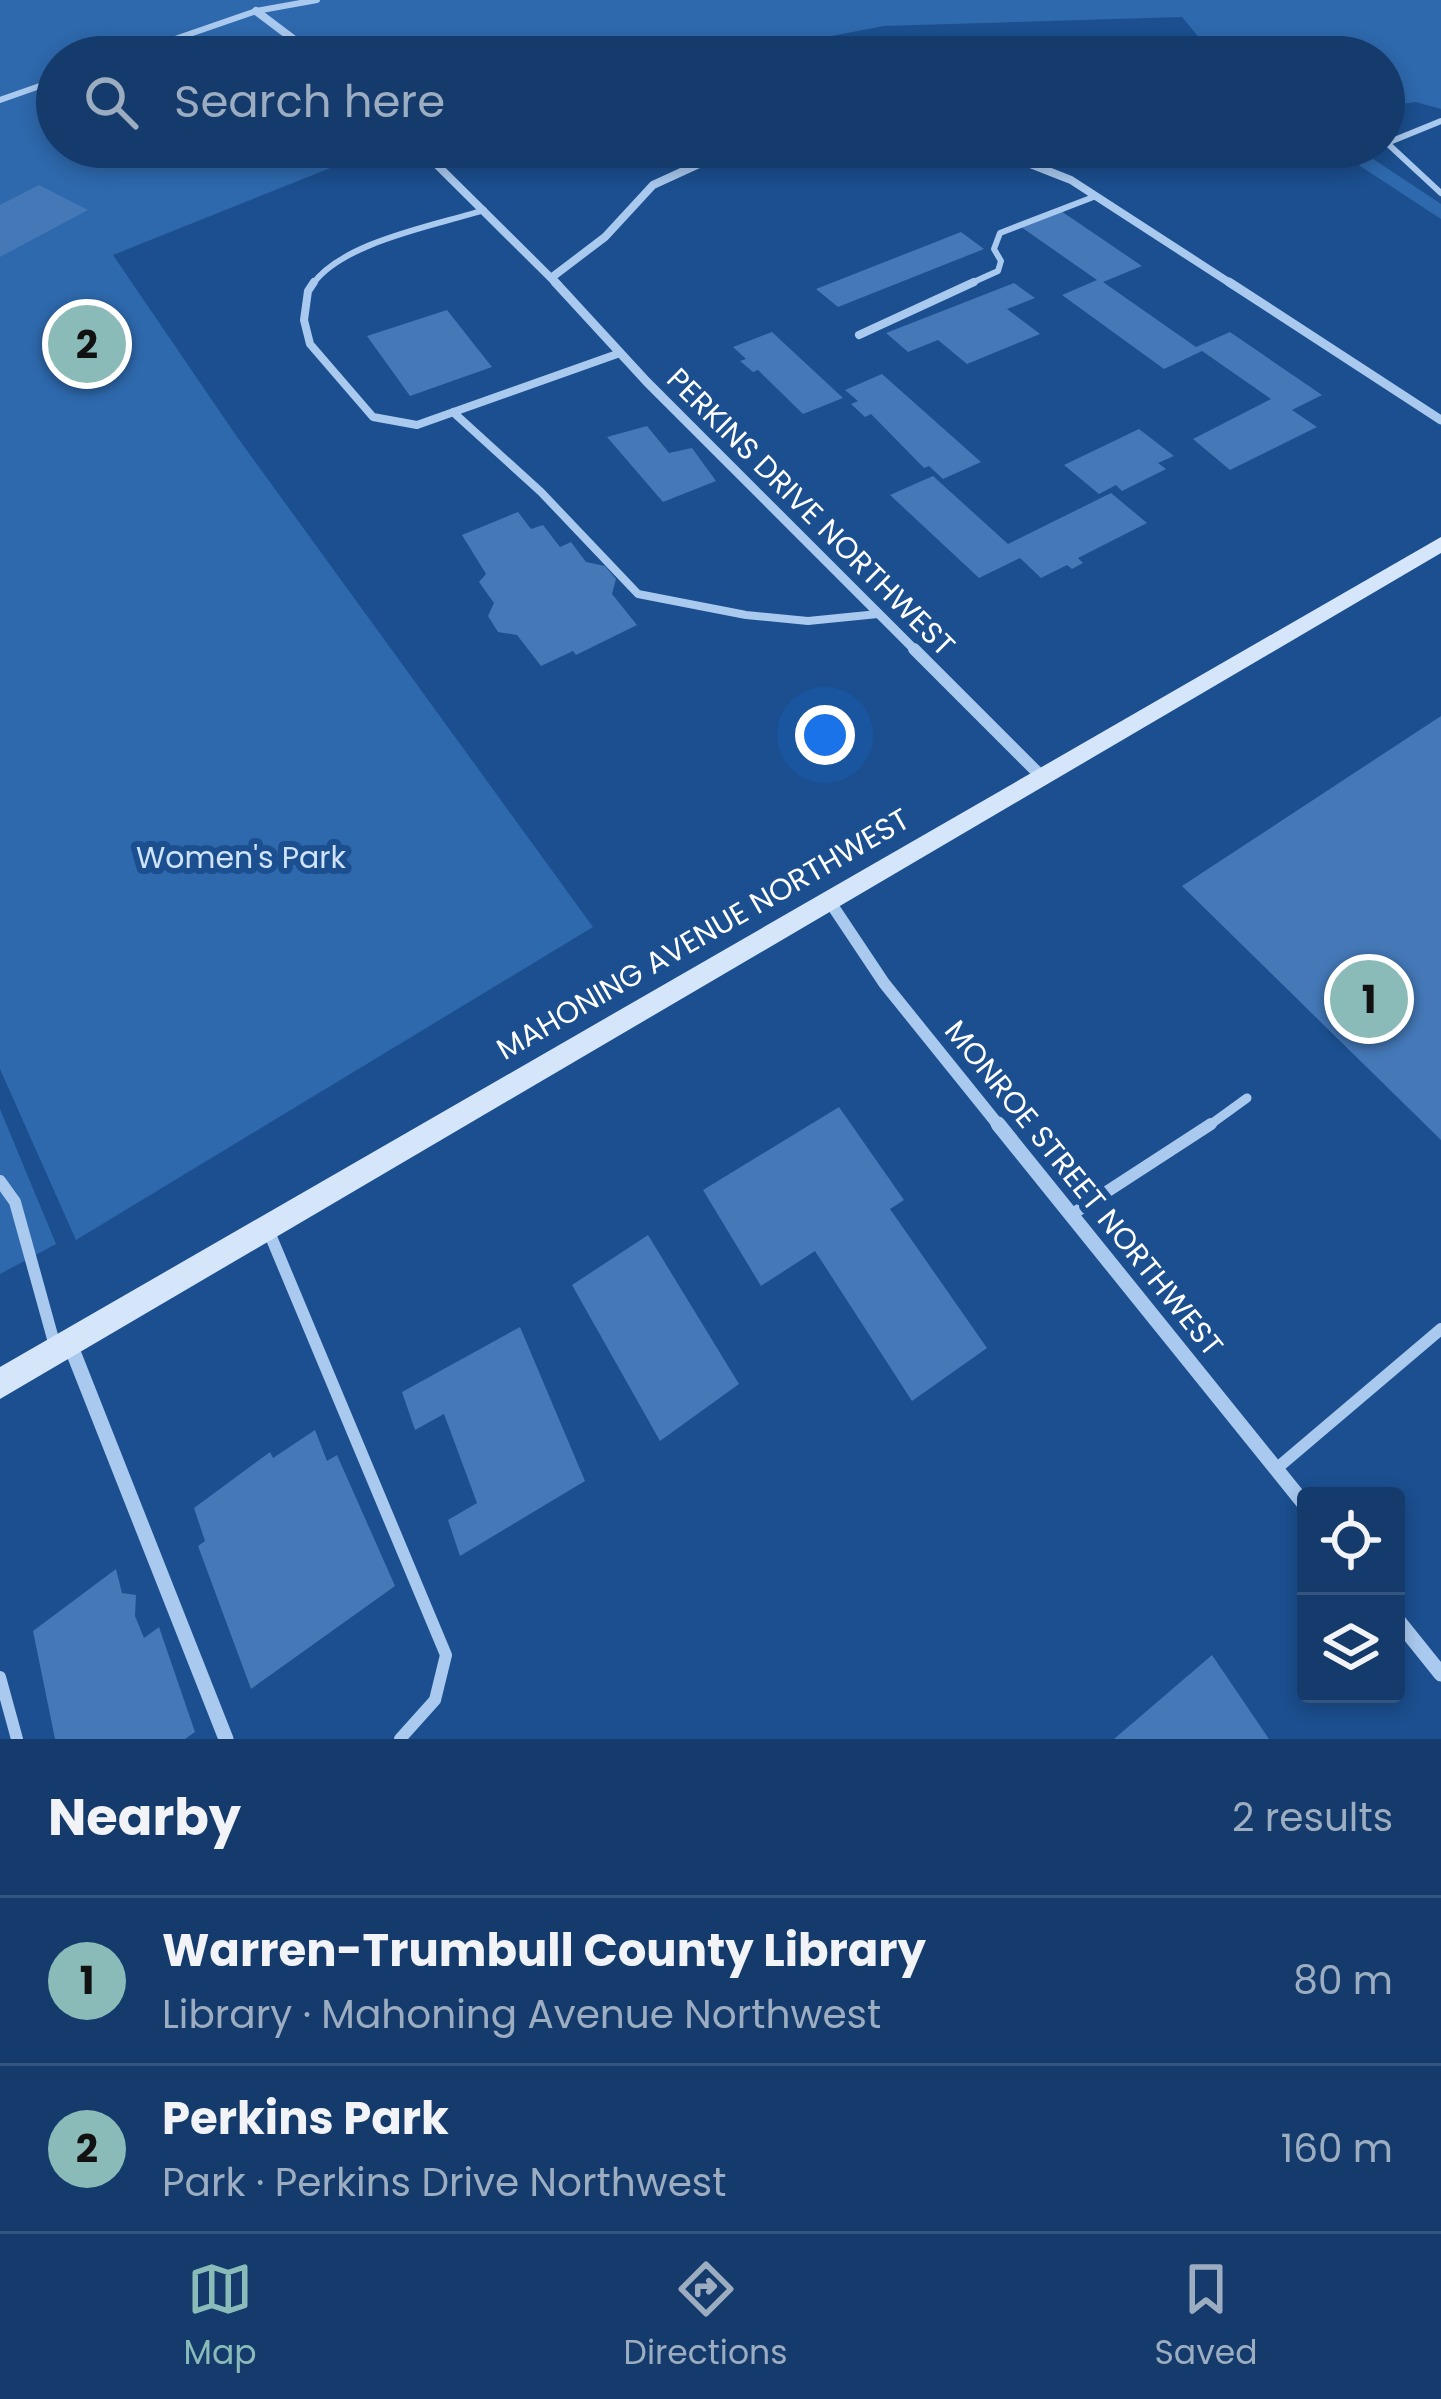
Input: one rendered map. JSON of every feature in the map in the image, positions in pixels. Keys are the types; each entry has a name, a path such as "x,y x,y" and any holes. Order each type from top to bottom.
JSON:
{"main road":[{"name":"MAHONING AVENUE NORTHWEST","path":"0,1384 1441,544"}],"street":[{"path":"256,11 289,36"},
{"name":"PERKINS DRIVE NORTHWEST","path":"441,168 1041,776"},
{"path":"551,278 605,237 653,185 684,168"},
{"path":"1048,168 1441,420"},
{"name":"MONROE STREET NORTHWEST","path":"828,899 884,983 1297,1495"},
{"path":"63,1347 226,1739"},
{"path":"1405,1629 1441,1673"}],"lane":[{"path":"184,36 256,11 317,0"},
{"path":"0,100 36,87"},
{"path":"1405,136 1441,121"},
{"path":"1405,160 1441,193"},
{"path":"859,335 998,271 1001,261 994,249 1000,233 1096,196"},
{"path":"484,210 349,254 324,268 308,291 310,344 373,417 418,425 620,353"},
{"path":"453,412 541,492 638,594 746,616 808,621 878,614"},
{"path":"1071,1215 1150,1167 1247,1098"},
{"path":"0,1181 15,1202 63,1347"},
{"path":"267,1227 446,1655 435,1700 400,1739"},
{"path":"1276,1469 1441,1329"},
{"path":"0,1677 17,1739"}],"green space":[{"name":"Women's Park","path":"0,0 1441,0 1441,109 1405,103 1405,36 1198,36 1182,17 884,26 831,36 36,36 36,168 330,168 113,255 235,434 593,927 76,1240 0,1069"},
{"path":"1363,168 1387,168 1441,204 1441,219"},
{"path":"0,1109 56,1244 0,1274"}],"building":[{"path":"39,185 88,210 0,257 0,205"},
{"path":"1061,211 1142,266 1103,282 1196,347 1230,332 1322,395 1292,410 1317,427 1230,470 1193,439 1271,399 1202,351 1164,369 1062,295 1097,280 1021,227"},
{"path":"961,232 984,249 838,307 816,289"},
{"path":"1014,283 1035,298 1007,309 1040,334 967,364 938,340 908,352 886,333"},
{"path":"447,310 492,367 410,396 367,336"},
{"path":"772,332 843,398 803,414 758,370 753,372 740,361 746,359 733,347"},
{"path":"882,374 981,462 943,479 929,466 924,468 871,414 865,417 851,404 858,401 845,390"},
{"path":"647,426 669,453 692,448 716,481 663,502 607,437"},
{"path":"1139,429 1174,456 1158,463 1166,469 1122,491 1116,485 1099,494 1064,465"},
{"path":"933,476 1008,544 1111,493 1147,523 1078,558 1083,563 1072,569 1067,565 1041,578 1020,558 979,578 890,495"},
{"path":"518,512 531,529 543,525 560,547 571,542 586,562 605,566 616,579 612,594 637,625 576,655 573,651 541,666 517,635 498,632 488,616 494,603 479,582 486,574 462,535"},
{"path":"1441,716 1441,1140 1182,886"},
{"path":"839,1107 904,1200 890,1209 987,1348 912,1401 815,1251 761,1286 703,1190"},
{"path":"648,1235 739,1384 660,1441 572,1285"},
{"path":"520,1327 585,1481 460,1556 448,1520 477,1503 444,1414 415,1430 402,1392"},
{"path":"315,1430 327,1461 337,1455 395,1586 251,1689 198,1546 205,1541 194,1508 270,1452 273,1458"},
{"path":"116,1569 122,1593 136,1595 135,1616 144,1638 159,1627 195,1732 185,1739 55,1739 33,1631"},
{"path":"1212,1655 1269,1739 1114,1739"}],"place":[{"name":"Perkins Park","path":"87,344"},
{"name":"Warren-Trumbull County Library","path":"1369,999"}]}
